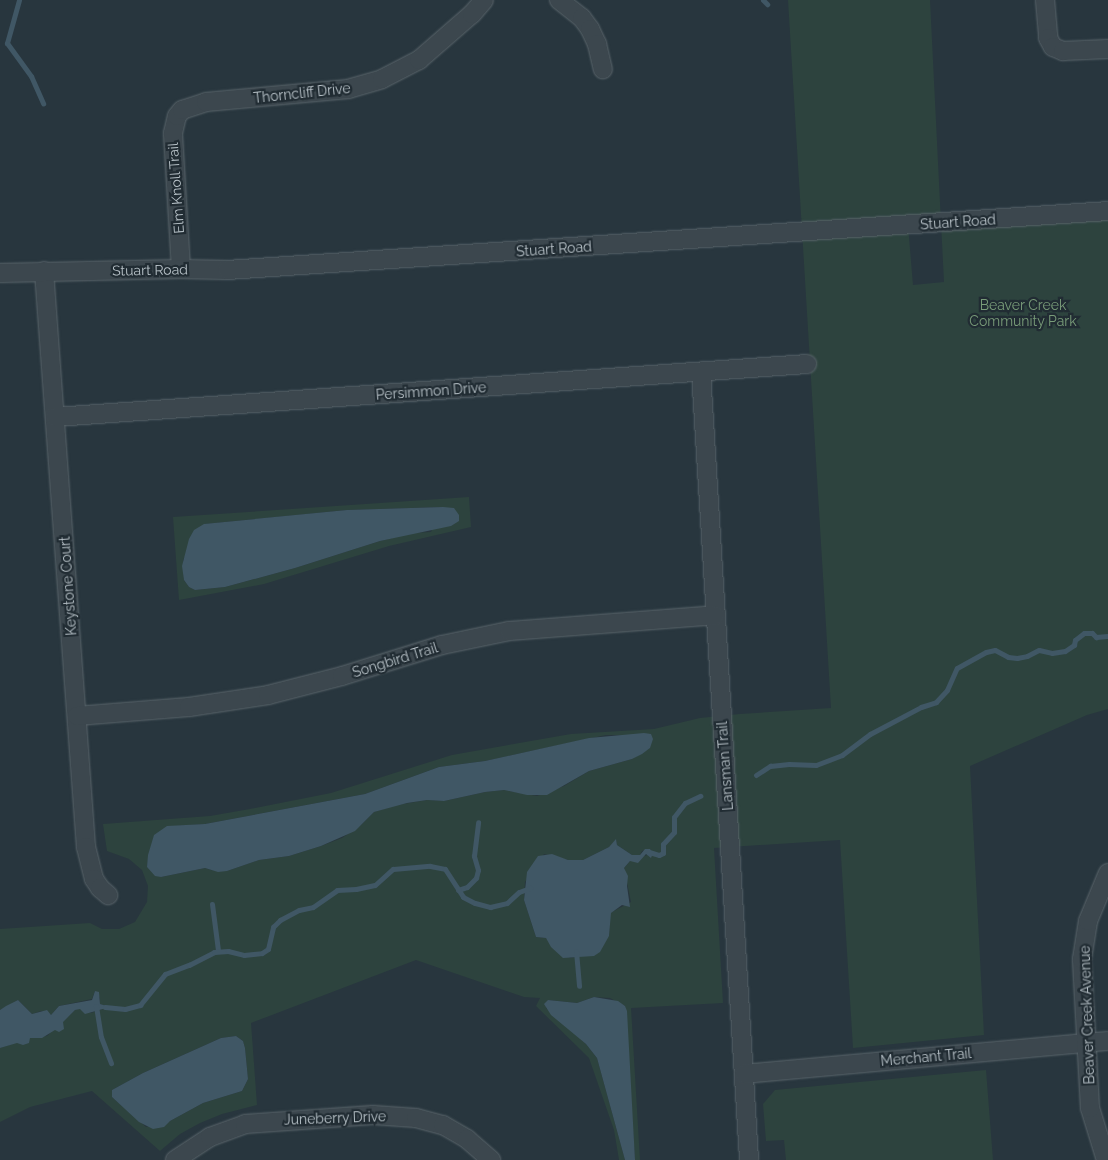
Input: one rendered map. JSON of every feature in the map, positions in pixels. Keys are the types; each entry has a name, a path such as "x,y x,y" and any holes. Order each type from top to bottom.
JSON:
{"street":[{"name":"Thorncliff Drive","path":"182,110 206,102 326,92 374,82 419,60 472,14 484,0"},
{"path":"559,0 582,18 590,29 597,44 602,69"},
{"path":"1045,0 1048,38 1054,47 1063,51 1108,49"},
{"name":"Elm Knoll Trail","path":"181,269 173,134 177,116 182,110"},
{"name":"Stuart Road","path":"0,273 181,269 227,270 338,264 1108,211"},
{"name":"Keystone Court","path":"44,271 88,859 94,879 108,895"},
{"name":"Persimmon Drive","path":"55,417 807,364"},
{"name":"Lansman Trail","path":"701,372 749,1160"},
{"name":"Songbird Trail","path":"77,716 189,707 268,695 342,676 451,643 509,632 715,615"},
{"name":"Beaver Creek Avenue","path":"1106,1160 1090,1108 1083,946 1091,910 1108,873"},
{"name":"Merchant Trail","path":"744,1074 1108,1041"},
{"name":"Juneberry Drive","path":"175,1160 210,1137 246,1124 373,1115 416,1118 443,1125 467,1139 490,1160"}],"green space":[{"name":"Beaver Creek Community Park","path":"788,0 930,0 941,223 1108,211 1108,709 1087,715 970,766 984,1035 853,1048 840,840 714,848 723,1003 631,1008 640,1160 635,1160 625,1006 610,998 594,997 577,1003 548,1000 546,1008 586,1044 597,1058 625,1160 619,1160 614,1130 589,1058 536,1006 540,998 524,997 416,960 251,1023 257,1105 222,1114 200,1123 180,1134 160,1151 92,1091 30,1107 0,1122 0,1048 30,1038 47,1036 75,1010 80,1008 91,1013 109,1007 100,1004 100,998 95,991 92,999 59,1006 51,1015 41,1011 32,1014 18,1000 0,1010 0,929 90,923 102,929 119,929 135,922 147,902 148,886 142,870 129,859 107,851 103,824 210,816 250,809 331,793 452,755 571,734 654,729 700,718 831,708","holes":["941,223 944,282 913,285 908,225","606,735 622,735 650,748 632,759 589,771 564,786 537,796 504,790 444,801 427,800 397,805 374,812 361,825 342,838 289,856 259,860 227,871 205,868 161,877 147,867 150,850 175,826 205,824 365,794 439,767 485,761","616,840 617,845 632,855 640,855 642,851 650,849 653,853 630,861 624,868 631,902 610,913 609,936 576,957 570,958 546,938 536,937 524,900 525,882 544,854 568,860 583,860 609,847","236,1036 243,1041 248,1079 242,1091 203,1103 170,1121 146,1127 112,1097 112,1090 143,1073 221,1038"]},
{"path":"469,497 471,527 389,546 264,584 179,600 173,517","holes":["443,507 431,532 412,533 380,541 295,568 225,587 195,590 189,587 184,580 183,560 205,524 347,510"]},
{"path":"986,1070 993,1160 786,1160 784,1140 766,1141 763,1104 775,1090"}],"water":[{"path":"454,508 459,515 459,521 451,526 380,541 295,568 225,587 195,590 189,587 184,580 182,566 189,539 194,530 204,524 347,510"},
{"path":"651,734 653,739 650,748 642,754 632,759 589,771 547,795 527,795 504,790 444,801 427,800 407,803 374,812 355,831 321,846 289,856 259,860 227,871 218,872 205,868 161,877 155,876 147,867 148,855 154,835 167,826 205,824 365,794 439,767 485,761 589,738"},
{"path":"616,839 617,845 632,855 640,855 645,849 650,849 653,853 651,858 646,854 638,863 630,861 624,868 628,876 627,886 630,907 622,905 611,913 609,936 600,952 594,956 563,958 551,947 546,938 536,937 524,900 527,872 538,856 552,854 568,860 583,860 609,847"},
{"path":"95,991 99,992 100,1004 110,1007 85,1014 80,1009 75,1010 63,1022 64,1029 59,1032 55,1030 42,1038 30,1038 29,1043 23,1045 17,1043 0,1048 0,1010 6,1006 18,1000 32,1014 47,1010 51,1015 59,1006 92,1000"},
{"path":"594,997 618,1001 625,1006 627,1011 635,1160 625,1160 597,1058 586,1044 551,1015 544,1004 548,1000 577,1003"},
{"path":"236,1036 243,1041 245,1048 248,1079 242,1091 203,1103 170,1121 164,1127 153,1129 139,1122 112,1097 112,1090 143,1073 221,1038"}],"waterway":[{"path":"19,0 7,43 31,76 43,103"},
{"path":"763,0 767,4"},
{"path":"756,775 770,766 789,764 816,765 842,755 870,734 921,707 936,702 947,690 957,668 986,652 995,650 1008,657 1017,658 1027,656 1039,650 1052,653 1065,651 1074,645 1075,640 1084,633 1092,633 1096,637 1108,636"},
{"path":"649,852 659,855 663,853 663,844 674,832 674,817 685,803 700,796"},
{"path":"458,890 467,887 476,878 478,870 474,856 478,822"},
{"path":"105,1007 125,1009 140,1005 165,974 189,965 214,952 228,951 244,955 262,953 268,949 273,927 280,920 299,910 313,907 337,890 375,885 393,869 430,866 445,869 463,897 490,907 507,903 519,892 530,888"},
{"path":"212,904 218,950"},
{"path":"576,951 579,986"},
{"path":"96,1006 101,1037 111,1063"}]}
